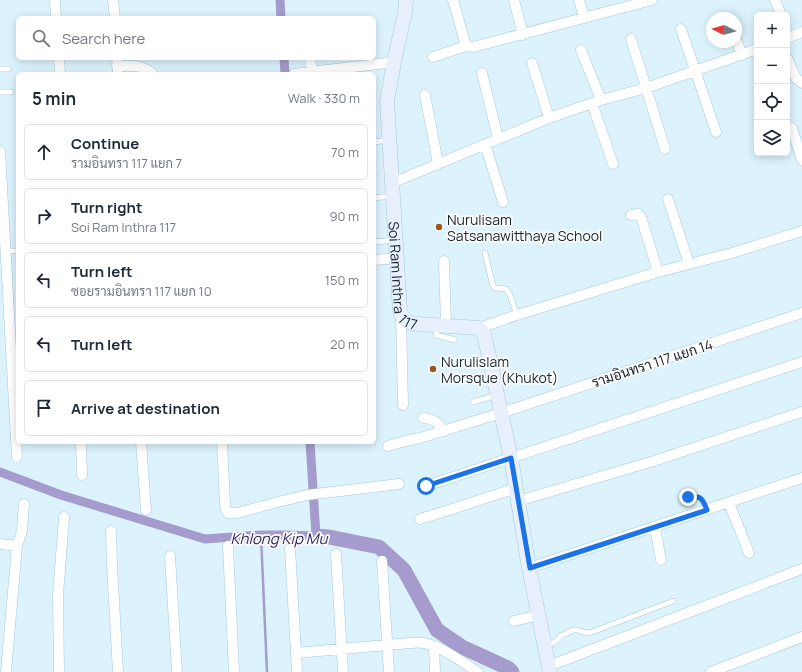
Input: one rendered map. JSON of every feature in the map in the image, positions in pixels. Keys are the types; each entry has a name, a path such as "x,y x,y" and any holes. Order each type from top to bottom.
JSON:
{"street":[{"path":"55,0 56,16"},
{"path":"114,0 115,16"},
{"name":"Soi Ram Inthra 117","path":"406,0 405,12 387,101 401,316 406,321 411,323 479,328"},
{"path":"453,0 466,46"},
{"path":"514,0 523,35"},
{"path":"579,0 584,18"},
{"path":"433,56 466,46 473,47 523,35 641,1 652,0"},
{"path":"775,0 780,12"},
{"path":"681,29 716,132"},
{"path":"790,35 802,32"},
{"path":"631,39 665,149"},
{"path":"739,48 742,55"},
{"path":"581,50 613,164"},
{"path":"393,189 438,163 549,118 596,101 646,88 696,72 754,50"},
{"path":"59,60 60,72"},
{"path":"310,60 312,72 351,62 394,62"},
{"path":"532,63 549,118"},
{"path":"790,65 796,78 802,83"},
{"path":"117,66 140,66 146,68 150,72"},
{"path":"482,73 498,138"},
{"path":"425,95 438,163"},
{"path":"792,128 802,160"},
{"path":"485,144 503,202"},
{"path":"0,151 16,438"},
{"path":"668,199 688,264"},
{"path":"631,215 638,214 640,217 658,272"},
{"path":"802,231 732,253 658,272 479,328 484,334 511,458 549,669 802,568"},
{"path":"376,260 397,258"},
{"path":"442,325 444,261"},
{"name":"รามอินทรา 117 แยก 14","path":"388,446 444,431 501,413 802,312"},
{"path":"401,316 403,406"},
{"path":"426,486 802,362"},
{"path":"420,519 443,512 654,461 802,412"},
{"path":"423,418 430,418 434,420 444,431"},
{"path":"16,444 17,457"},
{"path":"81,444 82,475"},
{"path":"141,444 146,510"},
{"path":"222,444 225,504 228,513 236,513 307,495 399,484"},
{"path":"530,568 802,478"},
{"path":"729,503 749,553"},
{"path":"6,672 17,546 22,531 24,504"},
{"path":"59,672 58,595 64,517"},
{"path":"654,528 661,560"},
{"path":"111,531 118,672"},
{"path":"0,544 17,546"},
{"path":"228,546 234,672"},
{"path":"290,548 297,672"},
{"path":"336,554 343,672"},
{"path":"170,556 177,672"},
{"path":"382,561 389,672"},
{"path":"514,621 539,615"},
{"path":"711,672 802,637"},
{"path":"296,653 423,643 434,646 478,672"},
{"path":"434,646 436,672"}],"lane":[{"path":"0,69 9,69"},
{"path":"0,92 10,92"},
{"path":"376,142 389,140"},
{"path":"376,197 393,189"},
{"path":"376,242 396,240"},
{"path":"6,251 16,251"},
{"path":"485,253 493,286 495,288 506,289 509,293 517,315"},
{"path":"442,325 436,335 455,340"},
{"path":"473,402 497,395"},
{"path":"688,497 697,496 700,498 704,502 707,510"},
{"path":"545,646 555,642 561,636 573,630 586,633 592,632 673,602"}],"waterway":[{"path":"280,0 281,16"},
{"path":"284,60 285,72"},
{"name":"Khlong Kip Mu","path":"0,472 61,495 205,539 261,535 316,536 310,444"},
{"path":"261,535 267,672"},
{"name":"Khlong Kip Mu","path":"316,536 329,537 379,547 404,570 437,630 462,647 508,668 512,672"}],"place":[{"name":"Nurulisam Satsanawitthaya School","path":"439,227"},
{"name":"Nurulislam Morsque (Khukot)","path":"433,369"}],"route":[{"path":"426,486 511,458 530,568 707,510 704,502 700,498 697,496 688,497"}]}
